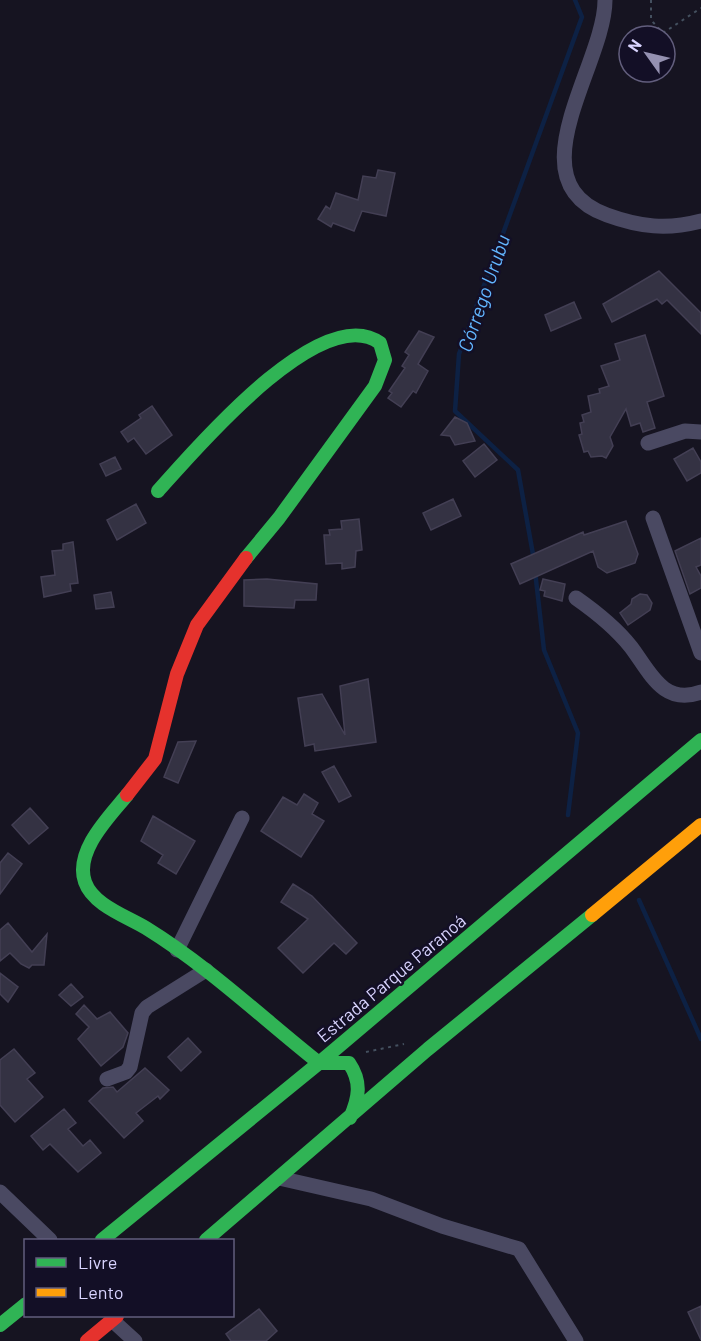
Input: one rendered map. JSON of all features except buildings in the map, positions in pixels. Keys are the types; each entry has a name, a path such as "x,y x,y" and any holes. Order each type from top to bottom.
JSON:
{"main road":[{"path":"158,491 200,445 287,362 322,343 354,335 366,336 377,341 384,351 385,362 377,382 196,626 177,670 155,759 148,772 98,831 84,863 82,875 87,885 108,908 144,927 238,993 287,1039 319,1063 349,1063 359,1077 357,1101 350,1118"},
{"name":"Estrada Parque Paranoá","path":"103,1239 319,1063 701,740"},
{"path":"207,1239 428,1049 701,825"},
{"path":"0,1325 24,1306"},
{"path":"87,1341 115,1318"}],"street":[{"path":"605,0 598,44 566,134 563,155 568,184 579,198 602,213 628,223 654,228 701,221"},
{"path":"648,443 685,431 701,432"},
{"path":"653,518 701,653"},
{"path":"576,598 608,623 663,689 688,697 701,692"},
{"path":"177,950 242,818"},
{"path":"107,1079 126,1072 130,1067 140,1020 147,1007 206,970"},
{"path":"279,1178 370,1199 442,1226 519,1249 576,1341"},
{"path":"0,1192 49,1239"},
{"path":"115,1318 135,1341"}],"path":[{"path":"651,0 651,20 663,33 668,32 701,8"}],"waterway":[{"name":"Córrego Urubu","path":"534,560 518,470 455,411 459,354 582,17 575,0"},
{"name":"Córrego Urubu","path":"535,571 544,650 578,733 568,815"},
{"path":"639,900 701,1039"}],"traffic: fast":[{"path":"158,491 228,416 260,386 293,361 325,342 355,335 380,343 385,360 375,386 279,518 246,558"},
{"path":"103,1239 319,1063 701,740"},
{"path":"127,795 103,824 89,846 83,870 89,890 103,903 146,928 191,959 319,1063"},
{"path":"207,1239 428,1049 592,915"},
{"path":"319,1063 349,1063 353,1070 358,1090 350,1118"},
{"path":"0,1325 24,1306"}],"traffic: slow":[{"path":"592,915 701,825"}],"traffic: jam":[{"path":"127,795 155,759 177,674 197,625 246,558"},
{"path":"87,1341 116,1317"}]}
